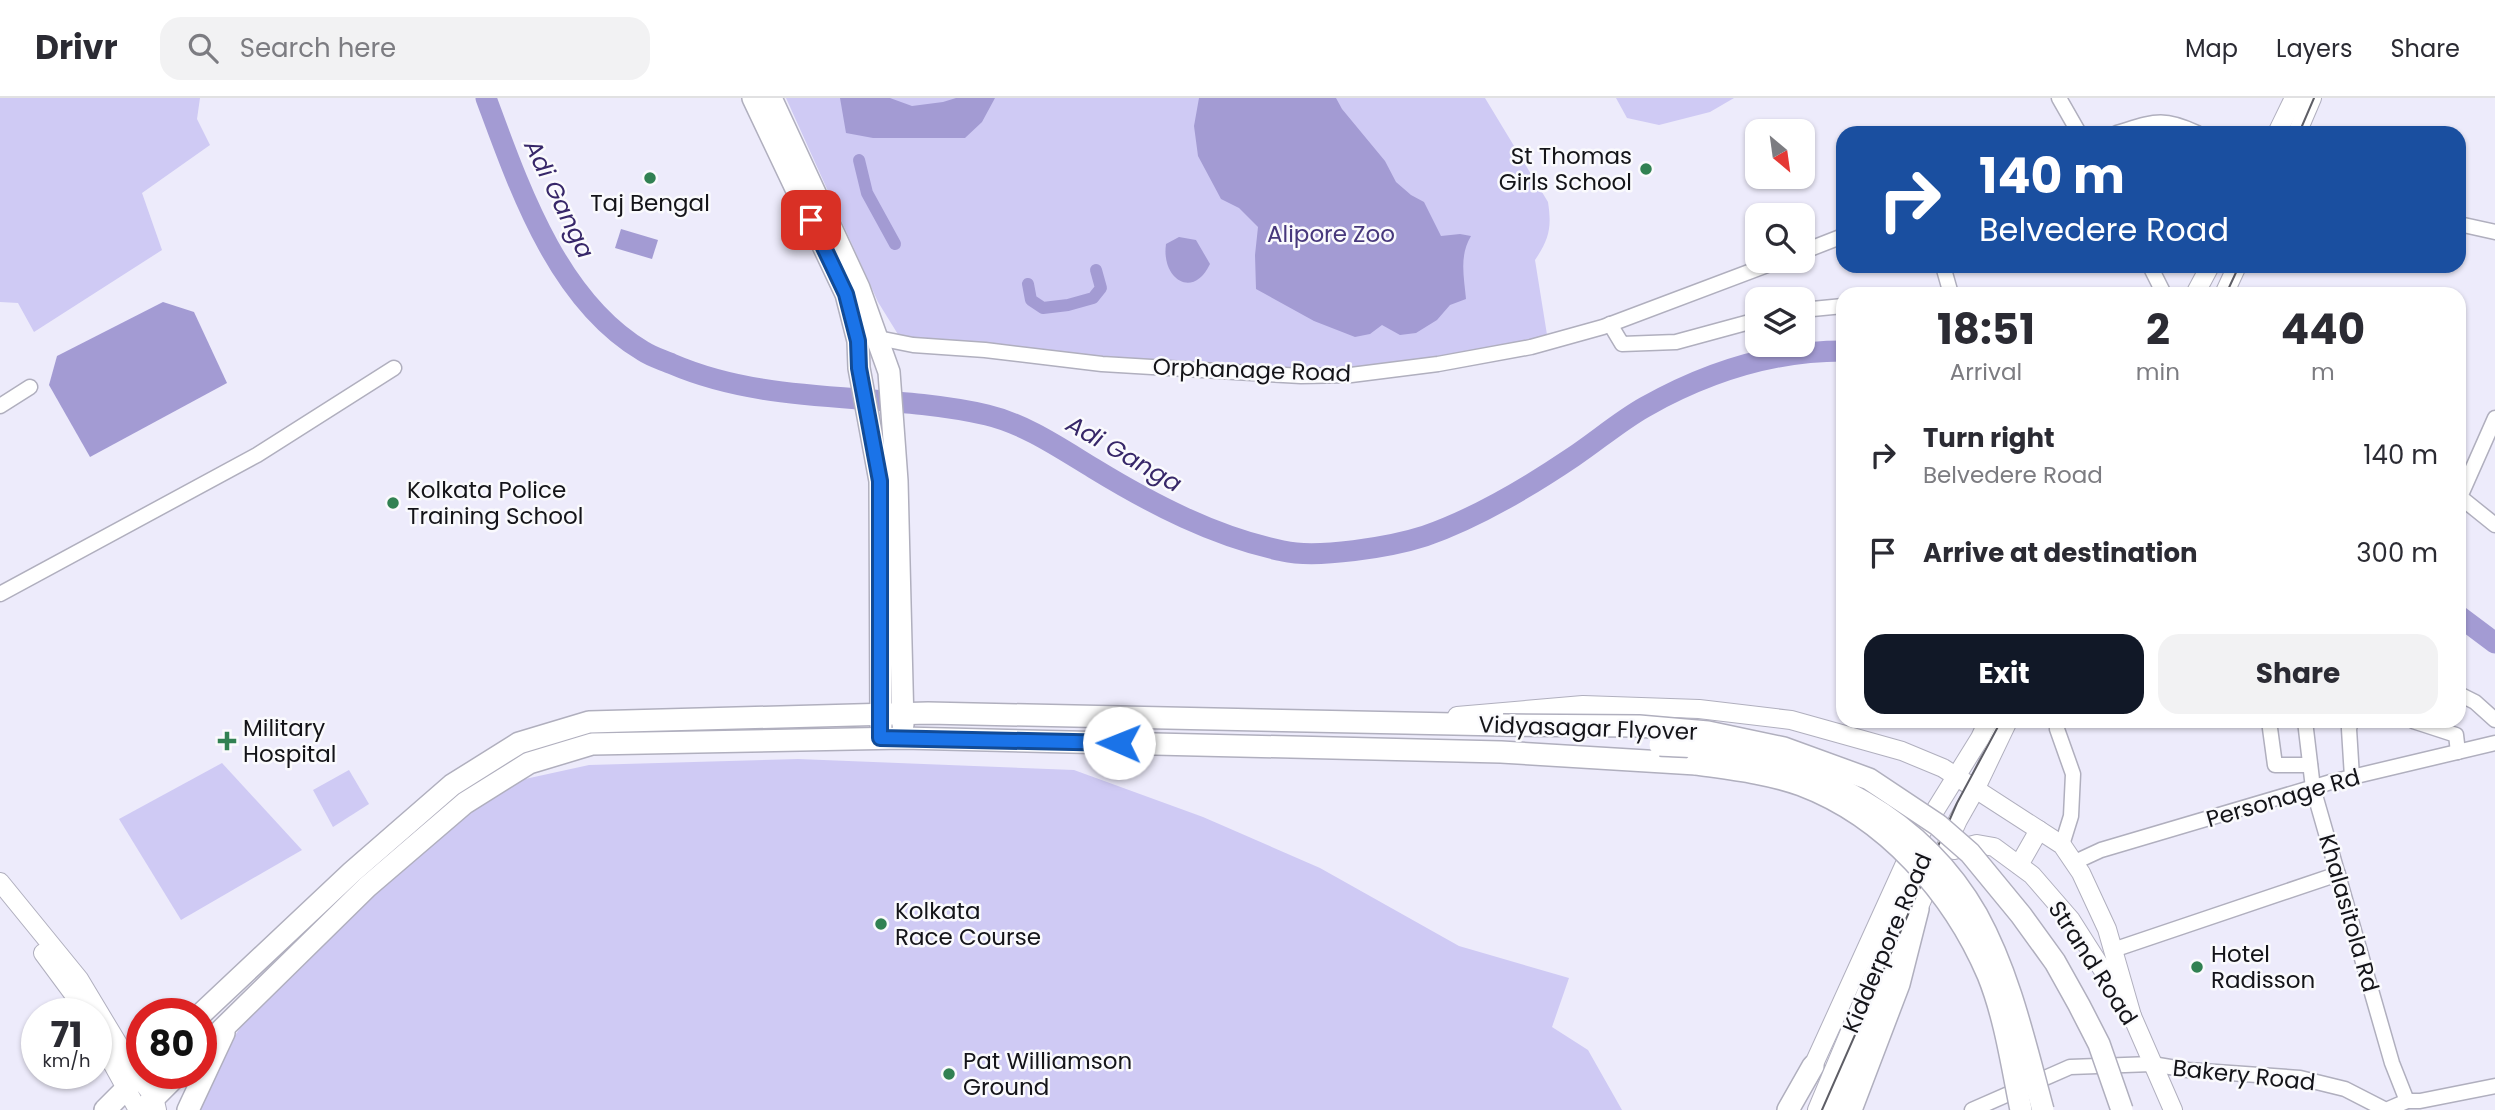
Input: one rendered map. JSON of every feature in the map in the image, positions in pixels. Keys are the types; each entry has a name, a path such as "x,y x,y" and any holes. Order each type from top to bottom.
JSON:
{"highway":[{"path":"752,98 846,294 858,341 859,368 885,454 880,481 880,738"},
{"path":"771,98 859,288 889,372 885,454 904,713 903,738"},
{"name":"Vidyasagar Flyover","path":"217,999 352,872 452,785 519,743 589,722 904,713 1639,726 1708,732 1784,748 1869,779 1938,825 1970,853 2055,962 2099,1044 2122,1110"},
{"name":"Vidyasagar Flyover","path":"217,1035 367,887 465,803 528,763 593,744 903,738 1501,752 1696,764 1764,774 1801,785 1841,804 1896,844 1933,882 1967,935 1988,976 2021,1110"},
{"path":"1501,752 1602,744 1711,748 1771,761 1808,773 1878,809 1920,843 1949,874 1976,914 2009,989 2043,1110"},
{"path":"352,872 367,887"},
{"path":"1851,1110 1899,984 1919,909"},
{"path":"188,1110 228,1025"},
{"path":"2099,1044 2137,1110"},
{"path":"2012,1065 2013,1110"},
{"path":"1788,1110 1813,1066"},
{"path":"106,1110 126,1089"},
{"path":"148,1107 164,1089"}],"main road":[{"path":"2280,126 2294,98"},
{"path":"2300,126 2312,98"},
{"path":"1377,723 1583,705 1699,709 1791,720 1902,751 1943,768 2062,845 2074,862 2107,929 2132,1016"},
{"path":"1796,1110 1813,1066 1913,846 1984,728"},
{"name":"Kidderpore Road","path":"1832,1110 1941,857 2005,728"},
{"name":"Kidderpore Road","path":"1817,1110 1956,777"},
{"path":"2019,865 2039,830"},
{"name":"Strand Road","path":"1941,857 1978,844 1994,847 2032,875 2071,920 2132,1016 2173,1110"},
{"path":"0,882 79,979 126,1061"},
{"path":"0,900 75,998"},
{"path":"112,1052 126,1068"},
{"path":"140,1089 148,1107"}],"street":[{"path":"2059,98 2075,126"},
{"path":"2139,126 2154,121 2175,122 2183,126"},
{"path":"2466,226 2495,232"},
{"path":"1815,246 1836,239"},
{"name":"Orphanage Road","path":"878,338 913,345 985,350 1102,365 1301,376 1351,375 1438,365 1531,348 1610,324 1746,273"},
{"path":"1815,309 1836,307"},
{"path":"1610,324 1622,344 1676,342 1745,323"},
{"path":"0,594 257,455 394,368"},
{"path":"0,406 30,387"},
{"path":"2466,482 2495,418"},
{"path":"2466,502 2495,525"},
{"path":"2466,698 2495,720"},
{"path":"2060,728 2073,774 2071,816 2062,845"},
{"path":"2270,728 2275,765 2310,765"},
{"name":"Khalasitola Rd","path":"2306,728 2313,788 2392,1063 2407,1101"},
{"path":"2349,728 2352,777"},
{"path":"2434,728 2456,735 2458,752"},
{"name":"Personage Rd","path":"2074,862 2101,850 2313,788 2495,743"},
{"path":"2113,950 2338,874"},
{"name":"Bakery Road","path":"1972,1110 2070,1067 2152,1064 2188,1070 2300,1078 2345,1089 2385,1110 2407,1101 2420,1101 2495,1086"}],"green space":[{"path":"0,98 200,98 197,119 210,145 142,193 162,250 34,332 18,303 0,302"},
{"name":"Alipore Zoo","path":"786,98 1485,98 1548,202 1548,233 1535,260 1548,341 1352,372 1084,355 899,336 878,302"},
{"path":"1616,98 1734,98 1710,112 1659,125 1627,118"},
{"name":"Kolkata Race Course","path":"798,759 1074,770 1203,817 1320,868 1459,946 1569,978 1552,1027 1588,1050 1622,1110 184,1110 198,1089 217,1089 217,1062 249,1015 367,901 470,813 525,779 589,765"},
{"path":"222,763 302,850 181,920 119,819"},
{"path":"349,770 369,804 333,827 313,790"}],"shaded area":[{"path":"840,98 890,98 912,106 956,98 995,98 982,122 965,138 873,138 846,133"},
{"path":"1199,98 1336,98 1385,161 1396,182 1424,202 1441,236 1471,236 1464,259 1466,299 1450,305 1437,320 1416,333 1400,335 1382,325 1370,334 1355,337 1314,321 1256,289 1258,227 1239,208 1221,199 1198,156 1194,126"},
{"path":"621,229 658,240 652,259 615,248"},
{"path":"1179,237 1196,240 1210,264 1195,281 1180,281 1168,267 1166,244"},
{"path":"163,302 194,312 227,383 90,457 49,385 57,356"}],"waterway":[{"name":"Adi Ganga","path":"486,98 528,204 564,272 587,302 613,329 646,353 710,378 749,387 908,403 1001,419 1042,437 1138,494 1185,518 1233,537 1283,551 1315,554 1354,551 1425,536 1463,521 1520,490 1636,413 1692,383 1765,359 1836,351"},
{"path":"859,160 867,193 895,244"},
{"path":"1028,284 1031,300 1043,308 1068,305 1093,298 1101,288 1096,270"},
{"name":"Adi Ganga","path":"2466,621 2495,643"}],"tram line":[{"path":"2302,126 2314,98"},
{"path":"2229,287 2236,273"},
{"path":"1822,1110 1957,803 1997,728"}],"place":[{"name":"St Thomas Girls School","path":"1646,169"},
{"name":"Taj Bengal","path":"650,178"},
{"name":"Kolkata Police Training School","path":"393,503"},
{"name":"Military Hospital","path":"227,741"},
{"name":"Kolkata Race Course","path":"881,924"},
{"name":"Hotel Radisson","path":"2197,967"},
{"name":"Pat Williamson Ground","path":"949,1074"}],"route":[{"path":"811,220 846,294 858,341 859,368 880,481 880,738 1119,743"}]}
